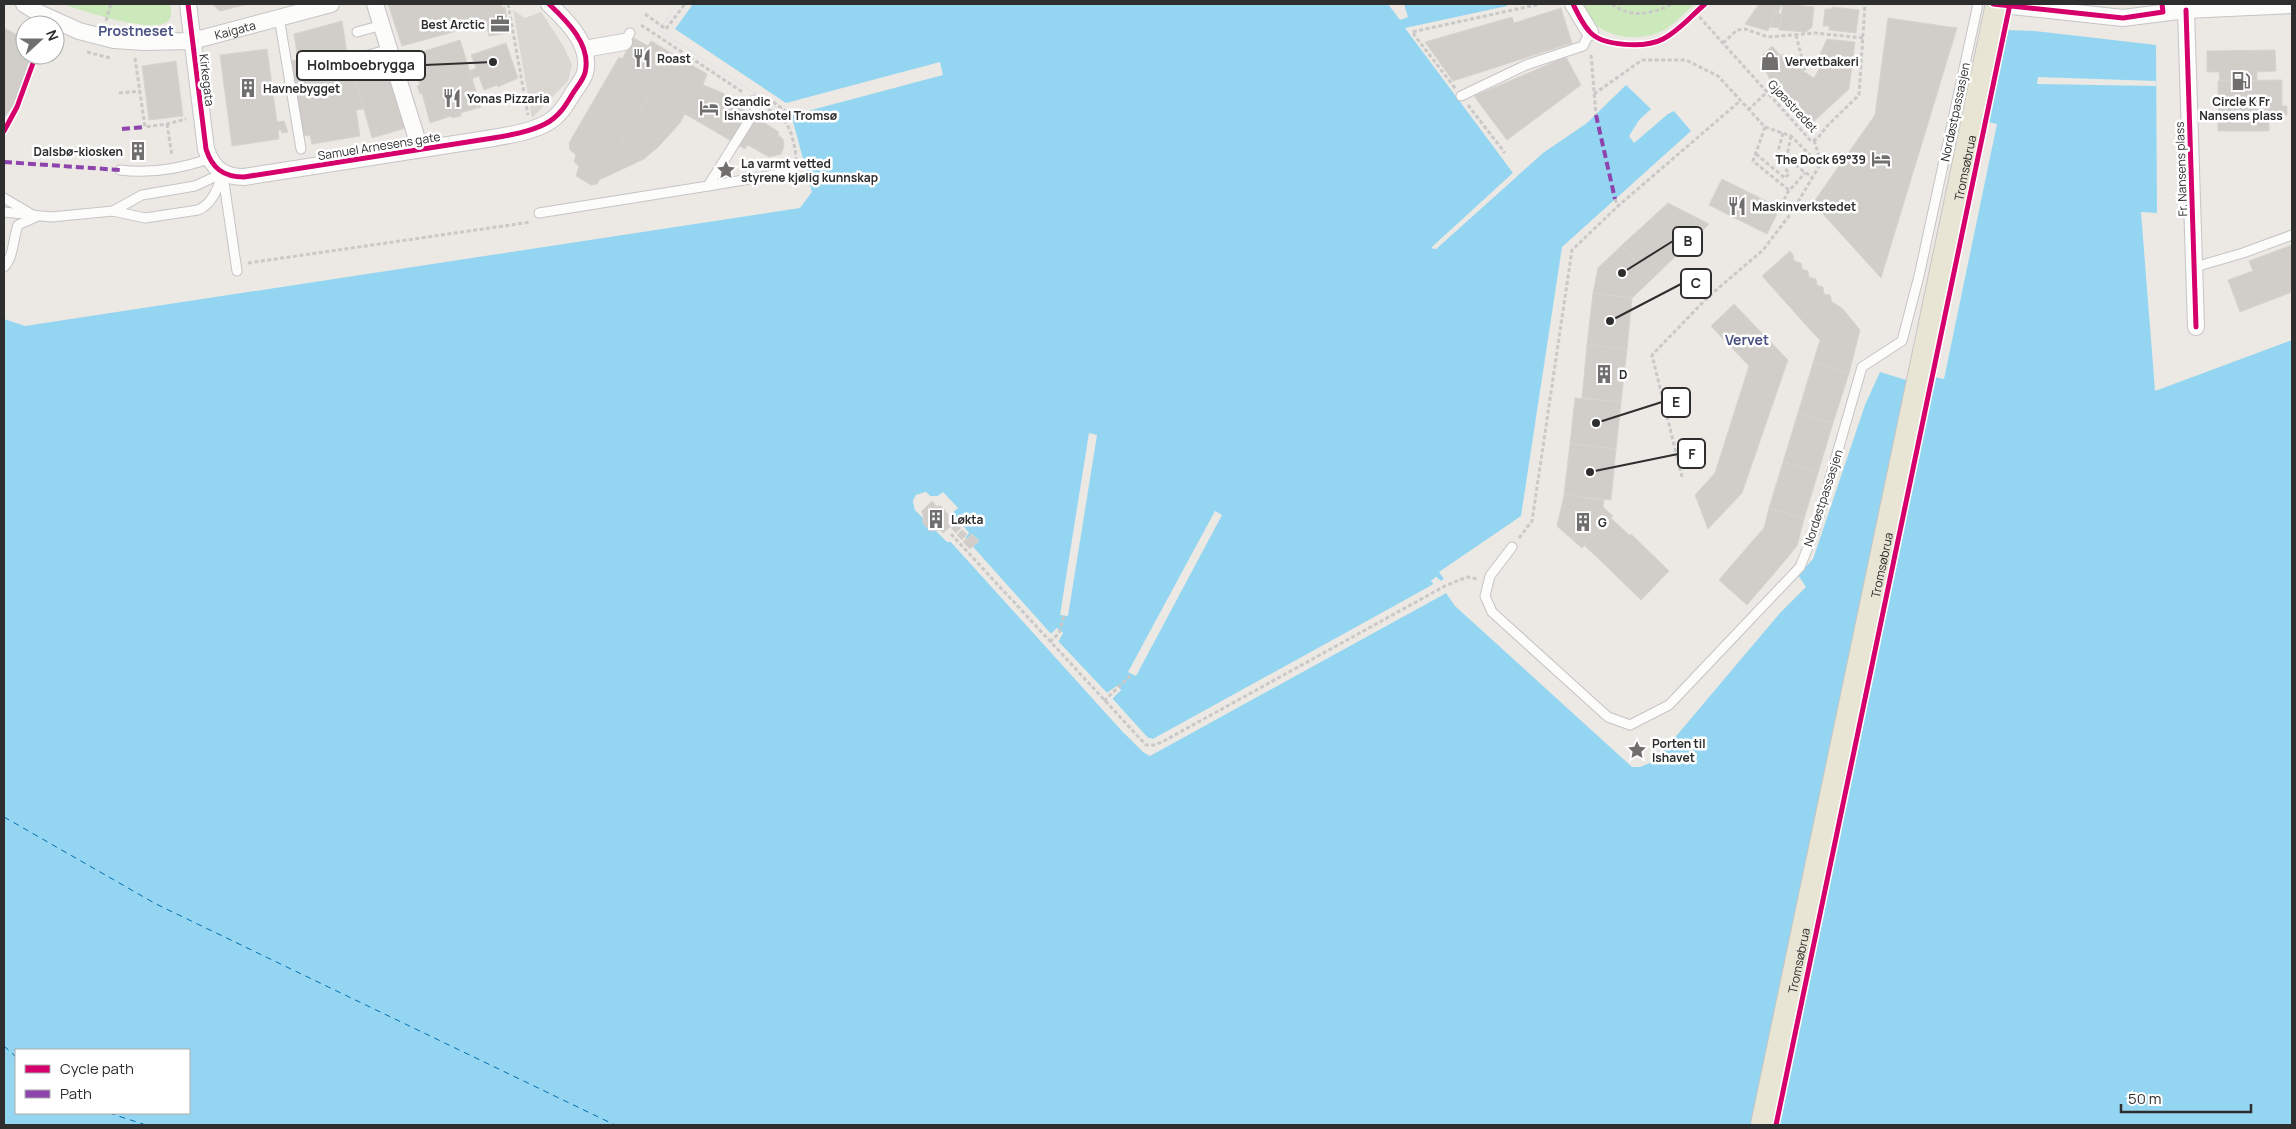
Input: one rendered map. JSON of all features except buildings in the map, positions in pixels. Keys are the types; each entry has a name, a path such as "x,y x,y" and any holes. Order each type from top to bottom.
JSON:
{"main road":[{"name":"Tromsøbrua","path":"1764,1125 1999,4"}],"street":[{"name":"Kaigata","path":"24,4 79,31 102,38 144,42 192,41 332,4"},
{"name":"Kirkegata","path":"188,4 204,139 209,159"},
{"path":"375,4 420,149"},
{"path":"549,4 572,28 584,49 627,37"},
{"path":"1573,4 1590,32"},
{"path":"1992,4 2123,18 2162,8 2186,10 2292,5"},
{"name":"Fr. Nansens plass","path":"2186,10 2196,327"},
{"name":"Samuel Arnesens gate","path":"222,173 228,176 244,177 529,131 556,118 585,72 584,49"},
{"path":"209,159 222,173"}],"lane":[{"name":"Nordøstpassasjen","path":"1489,580 1485,596 1492,612 1608,717 1630,725 1670,706 1800,567 1815,530 1862,367 1902,341 1919,276 1978,4"},
{"path":"280,18 301,150"},
{"path":"357,32 382,25"},
{"path":"1461,96 1526,65 1583,46 1590,32"},
{"path":"361,57 390,49"},
{"path":"708,186 755,111 756,105 754,100"},
{"path":"120,170 134,172 191,165 209,159"},
{"path":"539,213 792,172"},
{"path":"113,211 142,194 195,186 222,173"},
{"path":"4,212 36,216 71,217 113,211 145,218 198,210 203,208 215,195 222,173"},
{"path":"222,173 237,268"},
{"path":"4,198 14,206 36,216"},
{"path":"4,267 11,258 13,239 18,225 36,216"},
{"path":"2194,267 2244,253 2292,235"},
{"path":"1489,580 1512,547"}],"path":[{"path":"106,21 111,4"},
{"path":"508,4 528,116"},
{"path":"645,14 666,30 685,4"},
{"path":"1505,153 1412,32 1540,4"},
{"path":"1612,4 1620,10 1635,14 1654,12 1672,4"},
{"path":"1688,19 1700,8"},
{"path":"100,19 114,22"},
{"path":"638,24 783,119 794,145 796,166 792,172"},
{"path":"1723,43 1737,30 1745,29 1768,37 1815,33 1863,38"},
{"path":"1590,32 1596,114"},
{"path":"1796,35 1806,74"},
{"path":"135,57 145,126 167,124 188,119"},
{"path":"1594,94 1642,60 1686,60 1718,76 1765,127 1792,136 1820,165"},
{"path":"119,93 140,91"},
{"path":"1748,110 1767,92"},
{"path":"766,97 787,112 783,119"},
{"path":"1512,547 1532,521 1572,250 1618,206 1740,101"},
{"path":"167,124 172,156"},
{"path":"1765,127 1753,162 1790,191"},
{"path":"1756,154 1785,178 1789,174 1777,155 1783,133"},
{"path":"1792,136 1787,156 1812,177"},
{"path":"1682,477 1652,355 1708,297 1763,250 1792,212 1820,165 1814,140"},
{"path":"1792,212 1781,206 1790,191 1805,173"},
{"path":"1615,199 1618,206"},
{"path":"237,268 534,222"},
{"path":"951,534 1146,745 1154,745 1446,586 1467,577 1489,580"},
{"path":"1050,642 1059,633 1064,616"},
{"path":"1104,701 1132,674"}],"green space":[{"path":"62,4 170,4 171,13 167,22 159,25 147,25 116,20"},
{"path":"1580,4 1695,4 1661,32 1642,37 1632,37 1613,34 1596,25"}],"shaded area":[{"path":"513,10 525,18 541,12 564,47 572,65 568,81 532,118"}],"water":[{"path":"678,4 1388,4 1400,20 1408,17 1404,4 1507,4 1507,6 1405,28 1513,173 1432,247 1436,249 1543,153 1587,123 1626,85 1651,109 1639,120 1629,136 1634,143 1674,111 1691,131 1562,247 1521,516 1439,572 1444,579 1441,581 1436,577 1431,581 1434,584 1153,739 1148,738 1112,698 1121,690 1117,686 1107,693 1058,641 1063,633 1057,628 1051,634 965,538 969,533 958,520 952,525 953,512 958,508 943,493 938,496 930,496 926,492 916,495 913,501 915,510 947,541 951,542 1123,732 1150,755 1446,593 1455,606 1632,767 1640,767 1650,763 1672,741 1780,613 1806,587 1798,575 1813,559 1865,405 1880,372 1906,380 1909,372 1944,379 1997,124 1964,117 2004,30 2035,31 2156,45 2157,213 2141,212 2155,391 2292,340 2292,1125 4,1125 4,319 25,326 800,208 812,192 792,118 659,30"}],"pier":[{"path":"678,4 693,4 675,29 786,103 940,62 943,75 789,116 659,30"},
{"path":"2038,77 2156,81 2156,86 2037,84"},
{"path":"1513,173 1515,174 1507,182 1515,175 1517,176 1436,249 1431,248"},
{"path":"1089,433 1097,435 1068,616 1060,615"},
{"path":"926,492 930,496 938,496 943,492 958,508 953,512 952,525 958,520 969,533 965,538 1051,634 1057,628 1063,633 1058,642 1107,693 1117,686 1121,690 1112,699 1148,738 1153,739 1434,584 1431,581 1436,577 1441,581 1444,579 1444,582 1441,583 1436,580 1436,586 1154,741 1147,741 1110,700 1110,697 1117,690 1105,695 1056,643 1060,633 1057,631 1052,636 1049,636 963,539 966,533 958,524 953,528 950,527 950,512 954,508 942,496 938,499 930,499 925,495 917,498 915,501 918,508 948,539 952,540 1125,731 1150,753 1446,590 1446,593 1150,756 1143,752 1123,732 951,542 947,542 915,510 913,501 916,495"},
{"path":"1215,511 1222,515 1136,676 1128,672"}],"ferry route":[{"path":"4,817 156,904 615,1125"},
{"path":"4,1046 15,1056"},
{"path":"112,1114 146,1125"}],"marked path":[{"path":"1596,115 1615,199"},
{"path":"122,129 145,127"},
{"path":"4,162 120,170"}],"cycle path":[{"path":"188,4 206,149 208,156 219,170 237,177 500,137 545,124 554,118 565,106 583,78 586,63 585,53 576,34 549,4"},
{"path":"1573,4 1584,25 1595,36 1614,43 1636,45 1655,42 1669,36 1705,4"},
{"path":"1993,4 2123,18 2163,12 2162,4"},
{"path":"1776,1125 2010,4"},
{"path":"2186,10 2196,327"},
{"path":"4,131 17,107 32,65"}],"place":[{"name":"Best Arctic","path":"500,24"},
{"name":"Roast","path":"642,58"},
{"name":"Vervetbakeri","path":"1770,61"},
{"name":"Holmboebrygga","path":"493,62"},
{"name":"Circle K Fr Nansens plass","path":"2241,81"},
{"name":"Havnebygget","path":"248,88"},
{"name":"Yonas Pizzaria","path":"452,98"},
{"name":"Scandic Ishavshotel Tromsø","path":"709,108"},
{"name":"Dalsbø-kiosken","path":"138,151"},
{"name":"The Dock 69°39","path":"1881,159"},
{"name":"La varmt vetted styrene kjølig kunnskap","path":"726,170"},
{"name":"Maskinverkstedet","path":"1737,206"},
{"name":"B","path":"1622,273"},
{"name":"C","path":"1610,321"},
{"name":"D","path":"1604,374"},
{"name":"E","path":"1596,423"},
{"name":"F","path":"1590,472"},
{"name":"Løkta","path":"936,519"},
{"name":"G","path":"1583,522"},
{"name":"Porten til Ishavet","path":"1637,750"}],"district":[{"name":"Prostneset","path":"136,30"},
{"name":"Vervet","path":"1747,339"}]}
